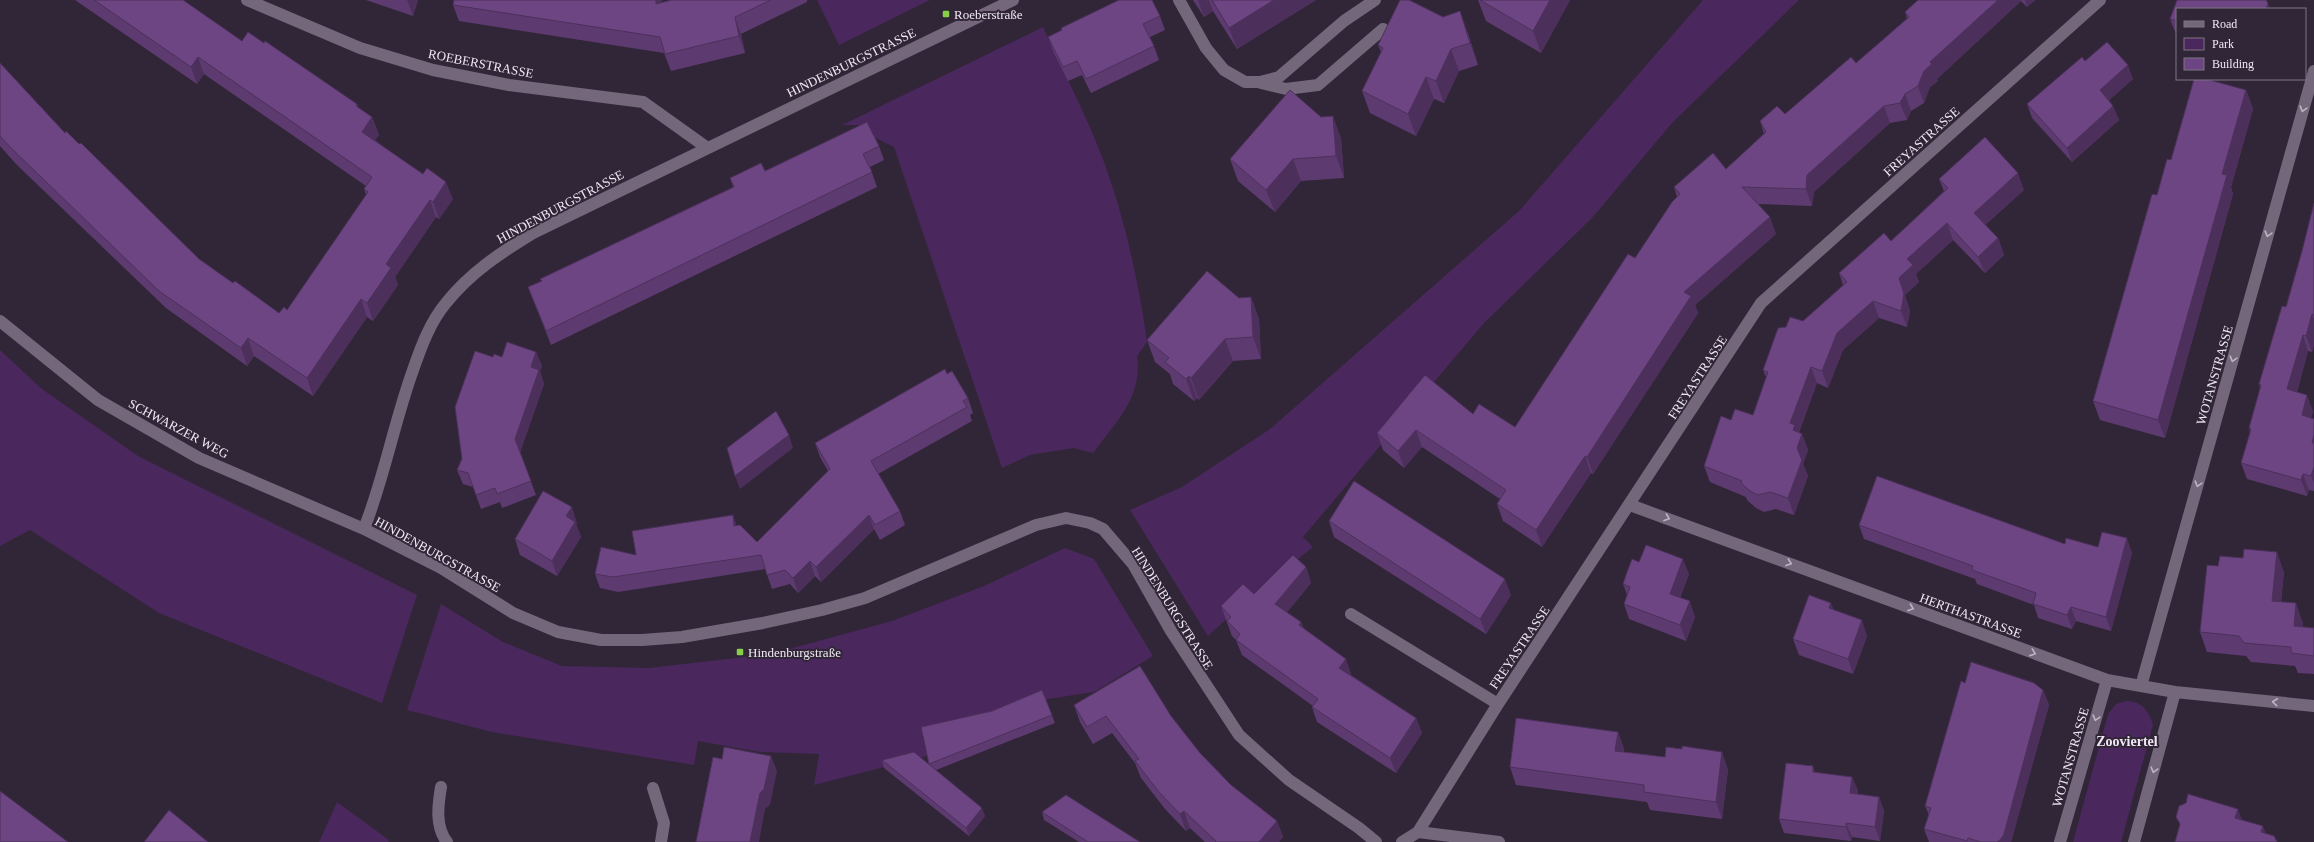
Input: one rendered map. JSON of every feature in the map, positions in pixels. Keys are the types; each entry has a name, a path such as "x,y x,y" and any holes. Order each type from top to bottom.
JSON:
{"street":[{"name":"ROEBERSTRASSE","path":"247,0 360,48 433,70 509,85 643,102 706,147"},
{"name":"HINDENBURGSTRASSE","path":"1013,0 706,147 533,233 494,257 466,281 445,304 423,341 403,396 373,506 364,529 440,568 513,613 558,632 601,640 642,640 719,632 822,610 865,598 1036,525 1066,518 1090,523 1102,529 1133,564 1171,632 1239,735 1290,780 1359,828 1376,842"},
{"path":"1179,0 1206,48 1224,70 1245,82 1260,82 1279,77 1344,21 1375,0"},
{"name":"FREYASTRASSE","path":"1402,842 1418,832 1498,704 1630,505 1761,303 2100,0"},
{"path":"1260,82 1286,90 1318,85 1383,29"},
{"name":"WOTANSTRASSE","path":"2141,686 2314,71"},
{"name":"SCHWARZER WEG","path":"0,321 105,404 199,458 364,529"},
{"name":"HERTHASTRASSE","path":"1630,505 2107,680 2175,692 2314,706"},
{"path":"1351,614 1498,704"},
{"name":"WOTANSTRASSE","path":"2060,842 2107,680"},
{"path":"2134,842 2175,692"},
{"path":"441,787 437,809 442,835 447,842"},
{"path":"654,788 664,823 661,842"},
{"path":"1418,832 1499,842"}],"green space":[{"path":"817,0 930,0 839,45"},
{"path":"1703,0 1799,0 1673,122 1592,218 1484,323 1303,537 1313,547 1253,595 1208,636 1130,510 1182,487 1270,429 1519,211"},
{"path":"1043,27 1090,127 1113,188 1133,265 1147,342 1137,356 1138,371 1132,397 1119,419 1093,453 1074,448 1030,455 1002,468 894,147 876,138 861,125 842,125"},
{"path":"0,350 42,389 138,456 417,595 382,703 159,613 30,530 0,546"},
{"path":"1065,548 1094,559 1153,656 1094,692 1048,699 977,723 922,735 927,756 814,785 819,754 760,752 698,741 694,765 492,732 407,710 441,604 503,642 562,666 649,668 771,654 892,621 984,586"},
{"path":"2132,701 2141,705 2147,711 2153,725 2121,842 2073,842 2108,714 2116,704"},
{"path":"337,802 389,840 388,842 319,842"}],"building":[{"path":"94,0 183,0 242,41 248,32 264,43 265,41 357,104 356,106 372,117 362,132 423,174 427,168 446,182 433,202 430,200 386,264 391,268 367,303 361,299 307,378 248,338 241,348 159,291 10,147 0,136 0,63 65,133 66,131 79,144 81,143 199,259 233,283 235,281 279,313 284,307 287,310 368,192 364,189 372,177 198,57 191,67"},
{"path":"454,0 656,0 656,4 672,0 771,0 735,17 739,36 665,54 660,37 453,5"},
{"path":"1119,0 1152,0 1160,16 1143,24 1154,46 1086,79 1077,61 1063,67 1048,37 1062,30 1061,28"},
{"path":"1212,0 1274,0 1229,28"},
{"path":"1400,0 1409,0 1443,17 1460,11 1470,43 1451,49 1436,81 1426,77 1408,114 1362,91 1383,48 1378,45"},
{"path":"1480,0 1550,0 1533,31"},
{"path":"1918,0 1998,0 1930,62 1932,64 1924,71 1918,86 1905,94 1900,103 1884,106 1807,175 1806,189 1742,187 1770,217 1684,292 1691,296 1587,457 1585,456 1536,530 1497,504 1506,490 1416,430 1398,451 1377,433 1425,375 1473,414 1479,404 1515,427 1628,254 1635,258 1672,202 1680,194 1674,187 1713,153 1726,169 1766,132 1760,121 1777,106 1785,114 1851,57 1856,63 1909,17 1905,12"},
{"path":"2177,0 2266,0 2268,3 2266,8 2176,8 2176,21 2170,19"},
{"path":"2107,42 2128,65 2100,90 2113,106 2067,148 2027,104 2082,57 2085,61"},
{"path":"2194,80 2210,80 2246,90 2222,174 2227,175 2158,420 2093,401 2152,194 2157,195 2167,159 2171,160"},
{"path":"1290,90 1321,117 1333,116 1336,156 1293,159 1266,190 1230,159"},
{"path":"867,122 879,146 863,154 872,172 546,331 528,287 542,281 540,279 734,187 730,178 761,163 765,171"},
{"path":"1985,137 2018,173 1974,213 1998,238 1978,257 1947,223 1907,259 1913,265 1899,278 1904,294 1901,311 1873,301 1837,333 1822,371 1811,367 1790,423 1795,425 1793,430 1802,434 1797,448 1802,460 1788,498 1770,492 1758,495 1750,491 1741,483 1742,481 1704,466 1721,416 1731,420 1735,409 1753,415 1768,372 1763,370 1778,328 1786,327 1790,317 1803,321 1847,282 1839,273 1884,233 1891,241 1948,188 1939,179"},
{"path":"2314,203 2314,315 2312,314 2306,336 2303,335 2287,389 2307,395 2302,415 2314,419 2314,434 2312,443 2314,443 2314,467 2311,476 2303,474 2301,480 2241,463 2251,429 2249,428 2261,385 2259,384 2282,306 2286,307"},
{"path":"1207,271 1239,298 1251,297 1253,337 1225,339 1191,378 1189,376 1186,379 1165,362 1169,358 1147,340"},
{"path":"507,342 536,352 531,367 539,370 515,439 531,481 497,494 495,488 476,495 468,473 457,470 462,459 455,407 475,351 493,357 494,354 502,357"},
{"path":"945,369 947,374 952,371 968,398 963,401 967,407 871,461 900,511 875,525 869,515 816,567 810,561 793,578 785,570 767,575 761,555 613,577 595,574 601,547 636,555 632,531 733,515 734,526 740,525 757,542 830,469 815,443"},
{"path":"776,411 789,435 735,476 727,448"},
{"path":"1877,476 2065,544 2066,538 2098,547 2102,532 2127,538 2106,617 2071,607 2067,615 2033,604 2036,593 1972,570 1973,566 1859,525"},
{"path":"1354,481 1505,579 1480,619 1329,521"},
{"path":"543,491 572,507 566,516 575,522 552,561 515,539"},
{"path":"1646,545 1683,559 1670,594 1690,601 1680,625 1624,604 1630,587 1623,584 1627,572 1632,559 1639,562"},
{"path":"2244,549 2277,552 2272,601 2296,603 2294,626 2314,628 2314,656 2291,653 2291,647 2244,643 2239,636 2200,632 2207,565 2218,566 2220,556 2243,558"},
{"path":"1293,555 1306,567 1275,604 1301,622 1299,625 1346,659 1339,668 1416,718 1390,758 1312,707 1318,699 1236,640 1240,634 1227,621 1231,617 1221,606 1243,584 1254,594"},
{"path":"1809,595 1831,603 1829,608 1862,620 1848,659 1793,639"},
{"path":"1971,662 2034,683 2043,690 2004,834 1997,842 1981,842 1968,838 1967,841 1924,829 1931,808 1925,806 1961,681 1965,683"},
{"path":"1140,666 1171,716 1200,753 1231,785 1277,821 1259,842 1215,842 1216,841 1184,811 1180,814 1159,792 1135,761 1139,759 1106,716 1087,727 1074,705"},
{"path":"1042,690 1052,715 929,764 921,727 992,711"},
{"path":"1516,718 1618,732 1615,751 1665,757 1666,747 1682,749 1682,746 1722,752 1716,802 1644,792 1644,785 1510,767"},
{"path":"724,747 771,756 764,789 760,793 750,842 696,842 713,757 722,759"},
{"path":"914,752 982,808 966,828 882,760"},
{"path":"1786,763 1813,766 1813,772 1852,777 1850,793 1879,797 1875,827 1846,823 1846,827 1779,819"},
{"path":"0,791 68,842 0,842"},
{"path":"2188,794 2238,809 2235,818 2263,826 2261,832 2274,836 2277,842 2175,842 2180,824 2176,817 2179,806 2186,803"},
{"path":"1066,795 1140,842 1088,842 1042,812"},
{"path":"169,810 208,842 144,842"}],"place":[{"name":"Roeberstraße","path":"946,14"},
{"name":"Hindenburgstraße","path":"740,652"}],"district":[{"name":"Zooviertel","path":"2127,741"}]}
